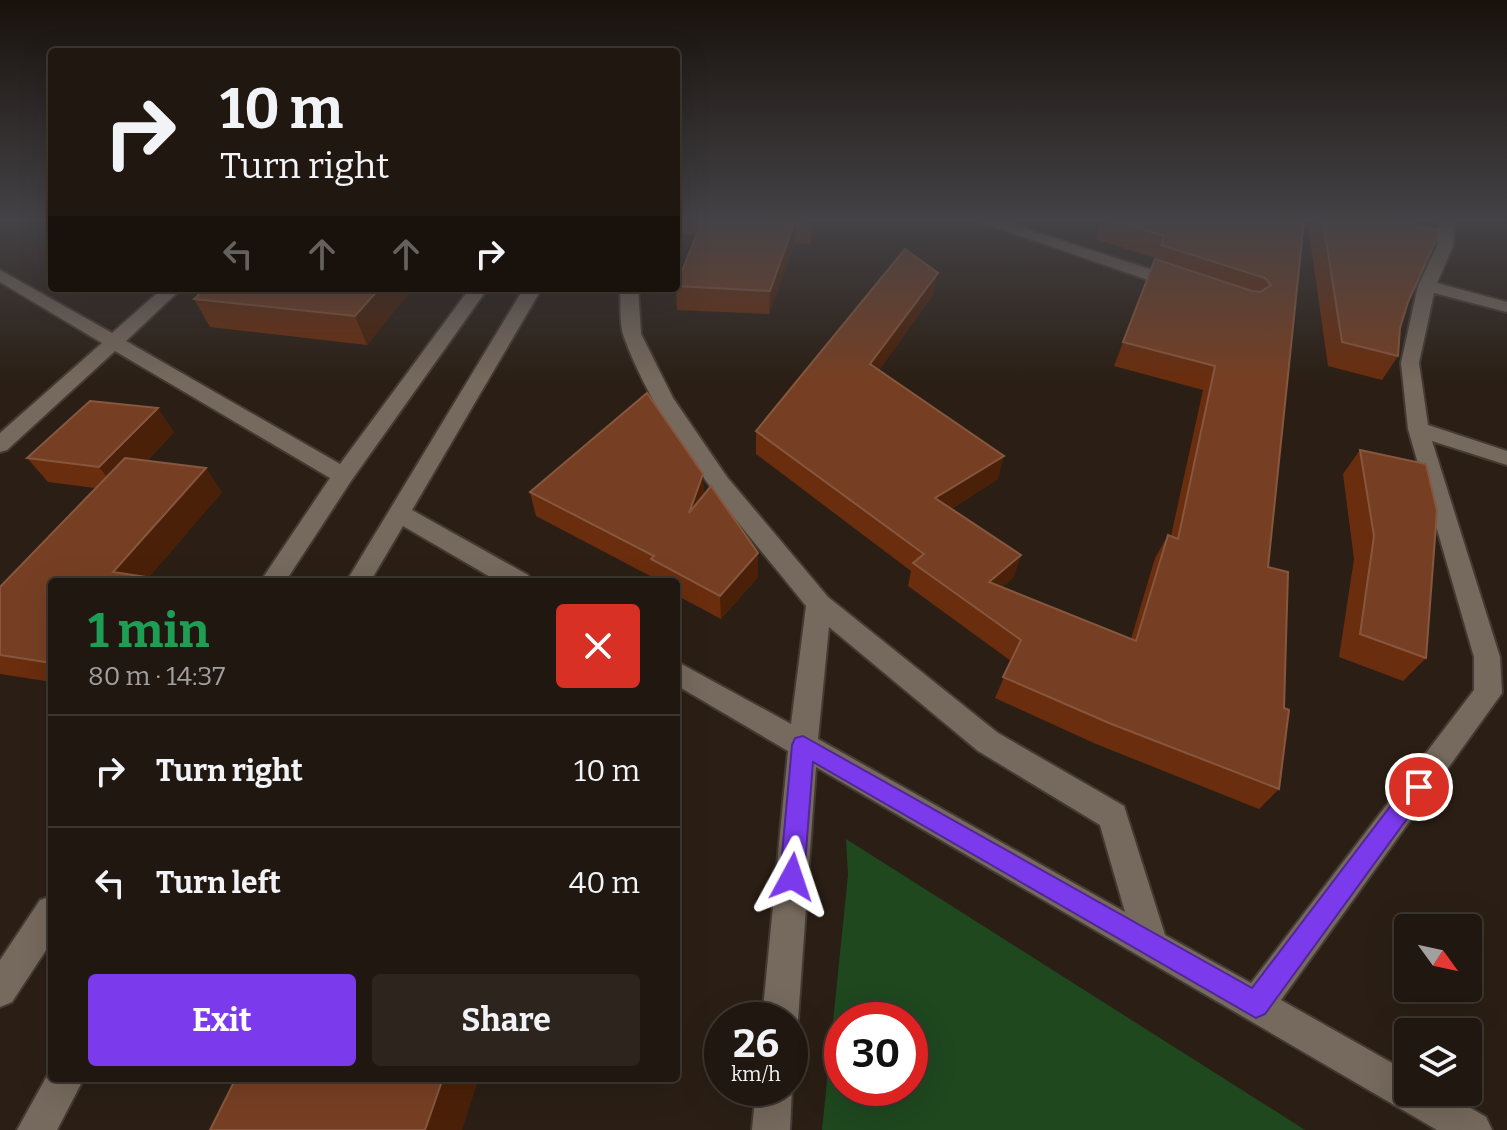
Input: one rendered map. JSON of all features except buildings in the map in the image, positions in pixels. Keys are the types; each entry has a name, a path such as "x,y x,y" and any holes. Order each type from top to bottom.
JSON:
{"street":[{"path":"1145,274 1203,293"},
{"path":"1256,1005 1498,696 1418,429 1410,363 1430,274"},
{"path":"0,275 116,340 343,476"},
{"path":"1427,286 1507,307"},
{"path":"0,445 169,292"},
{"path":"275,578 343,476 476,292"},
{"path":"360,578 531,292"},
{"path":"629,292 632,334 663,399 719,482 819,604 988,742 1113,816 1151,945"},
{"path":"1418,429 1507,458"},
{"path":"399,513 512,578"},
{"path":"782,1002 803,745 819,604"},
{"path":"680,674 1473,1130"},
{"path":"0,990 48,918"},
{"path":"36,1130 64,1082"},
{"path":"771,1130 773,1106"}],"green space":[{"path":"846,839 1305,1130 822,1130 824,1106 928,1106 928,1002 835,1002 848,875"}],"route":[{"path":"792,877 803,745 1256,1005 1419,787"}]}
